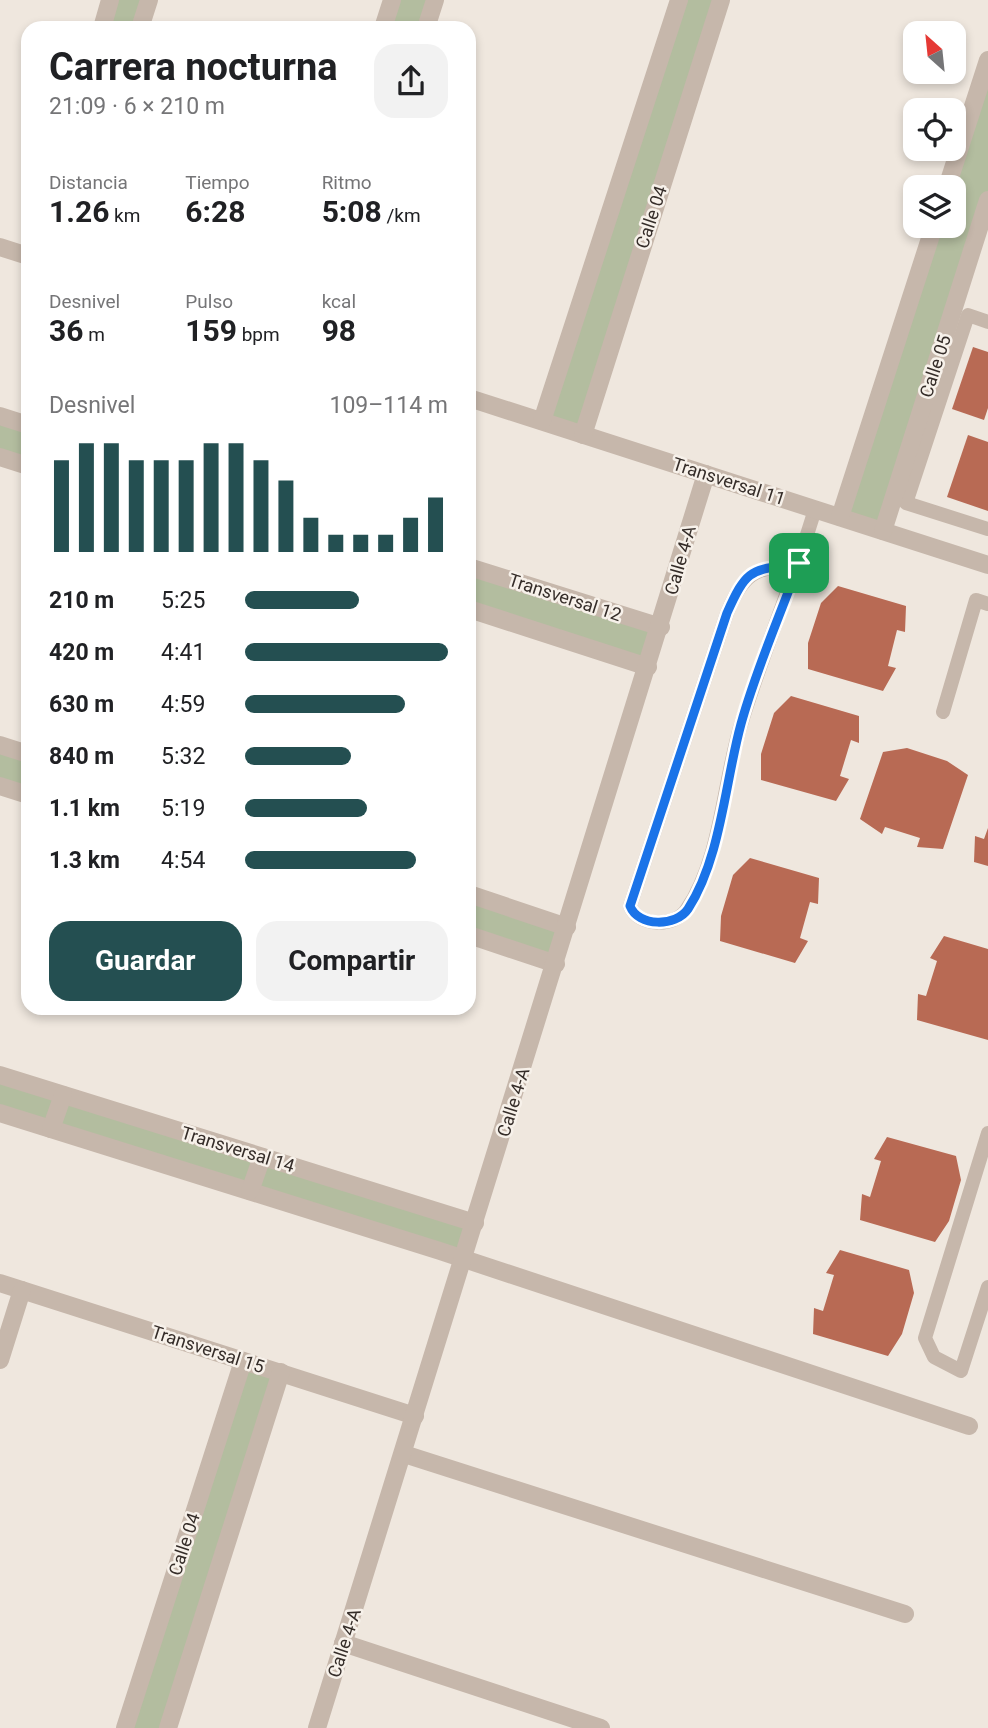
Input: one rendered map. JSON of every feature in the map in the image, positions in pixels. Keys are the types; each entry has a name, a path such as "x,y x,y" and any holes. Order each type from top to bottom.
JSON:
{"street":[{"path":"104,21 110,0"},
{"path":"143,21 149,0"},
{"path":"385,21 392,0"},
{"path":"428,21 435,0"},
{"path":"542,421 679,0"},
{"name":"Calle 04","path":"583,435 721,0"},
{"path":"951,175 988,60"},
{"name":"Calle 05","path":"883,531 988,200"},
{"path":"840,517 930,238"},
{"path":"0,247 21,254"},
{"name":"Transversal 11","path":"476,400 988,565"},
{"path":"0,416 21,423"},
{"path":"0,457 21,464"},
{"name":"Calle 4-A","path":"317,1728 706,474"},
{"name":"Transversal 12","path":"476,568 661,626"},
{"path":"476,611 648,667"},
{"path":"0,745 21,752"},
{"path":"0,786 21,792"},
{"path":"476,896 567,927"},
{"path":"476,937 556,964"},
{"name":"Transversal 14","path":"0,1075 475,1223"},
{"path":"51,1129 63,1095"},
{"name":"Transversal 14","path":"0,1113 464,1259 969,1426"},
{"path":"250,1191 262,1157"},
{"name":"Transversal 15","path":"0,1283 415,1416"},
{"path":"0,1360 22,1290"},
{"name":"Calle 04","path":"125,1728 243,1361"},
{"path":"168,1728 281,1372"},
{"path":"404,1454 905,1614"},
{"path":"343,1643 601,1728"}],"lane":[{"path":"988,322 968,315 906,503 988,528"},
{"path":"799,563 766,567 750,573 739,586 727,613 630,906 635,916 642,921 677,919 686,912 698,889 716,835 741,723 799,563 815,509"},
{"path":"943,712 976,600 988,604"},
{"path":"988,1133 925,1338 933,1357 961,1371 988,1287"}],"green space":[{"path":"110,0 149,0 142,21 104,21"},
{"path":"392,0 435,0 428,21 385,21"},
{"path":"679,0 721,0 582,434 543,422"},
{"path":"988,60 988,200 883,531 840,517 930,238 966,238 966,175 957,175 961,161 966,161 966,142"},
{"path":"0,417 21,424 21,464 0,457"},
{"path":"476,569 661,628 649,667 476,611"},
{"path":"0,746 21,753 21,792 0,786"},
{"path":"476,896 568,926 557,963 476,936"},
{"path":"0,1075 476,1224 465,1258 0,1113"},
{"path":"243,1361 280,1373 167,1728 125,1728"}],"building":[{"path":"973,347 988,352 988,408 984,420 952,409"},
{"path":"968,435 988,442 988,511 947,497"},
{"path":"838,586 906,606 905,632 897,630 888,666 896,668 883,691 808,669 808,643 821,603"},
{"path":"791,696 859,716 859,743 851,740 840,776 849,779 836,801 761,780 761,754 774,713"},
{"path":"907,748 947,761 968,775 943,849 917,847 920,838 885,827 882,834 860,819 883,752"},
{"path":"988,828 988,866 974,862 975,836 984,839"},
{"path":"750,858 819,878 818,904 810,902 800,938 808,941 795,963 720,941 721,916 733,875"},
{"path":"944,936 988,949 988,1040 917,1020 918,994 926,996 937,961 930,958"},
{"path":"887,1137 956,1156 961,1180 949,1221 935,1242 860,1220 862,1194 870,1197 881,1161 874,1159"},
{"path":"840,1250 909,1270 914,1293 902,1334 888,1356 813,1334 814,1308 823,1311 834,1275 826,1273"}],"route":[{"path":"799,563 741,723 716,835 698,889 686,912 677,919 642,921 635,916 630,906 727,613 739,586 750,573 766,567 799,563"}]}
